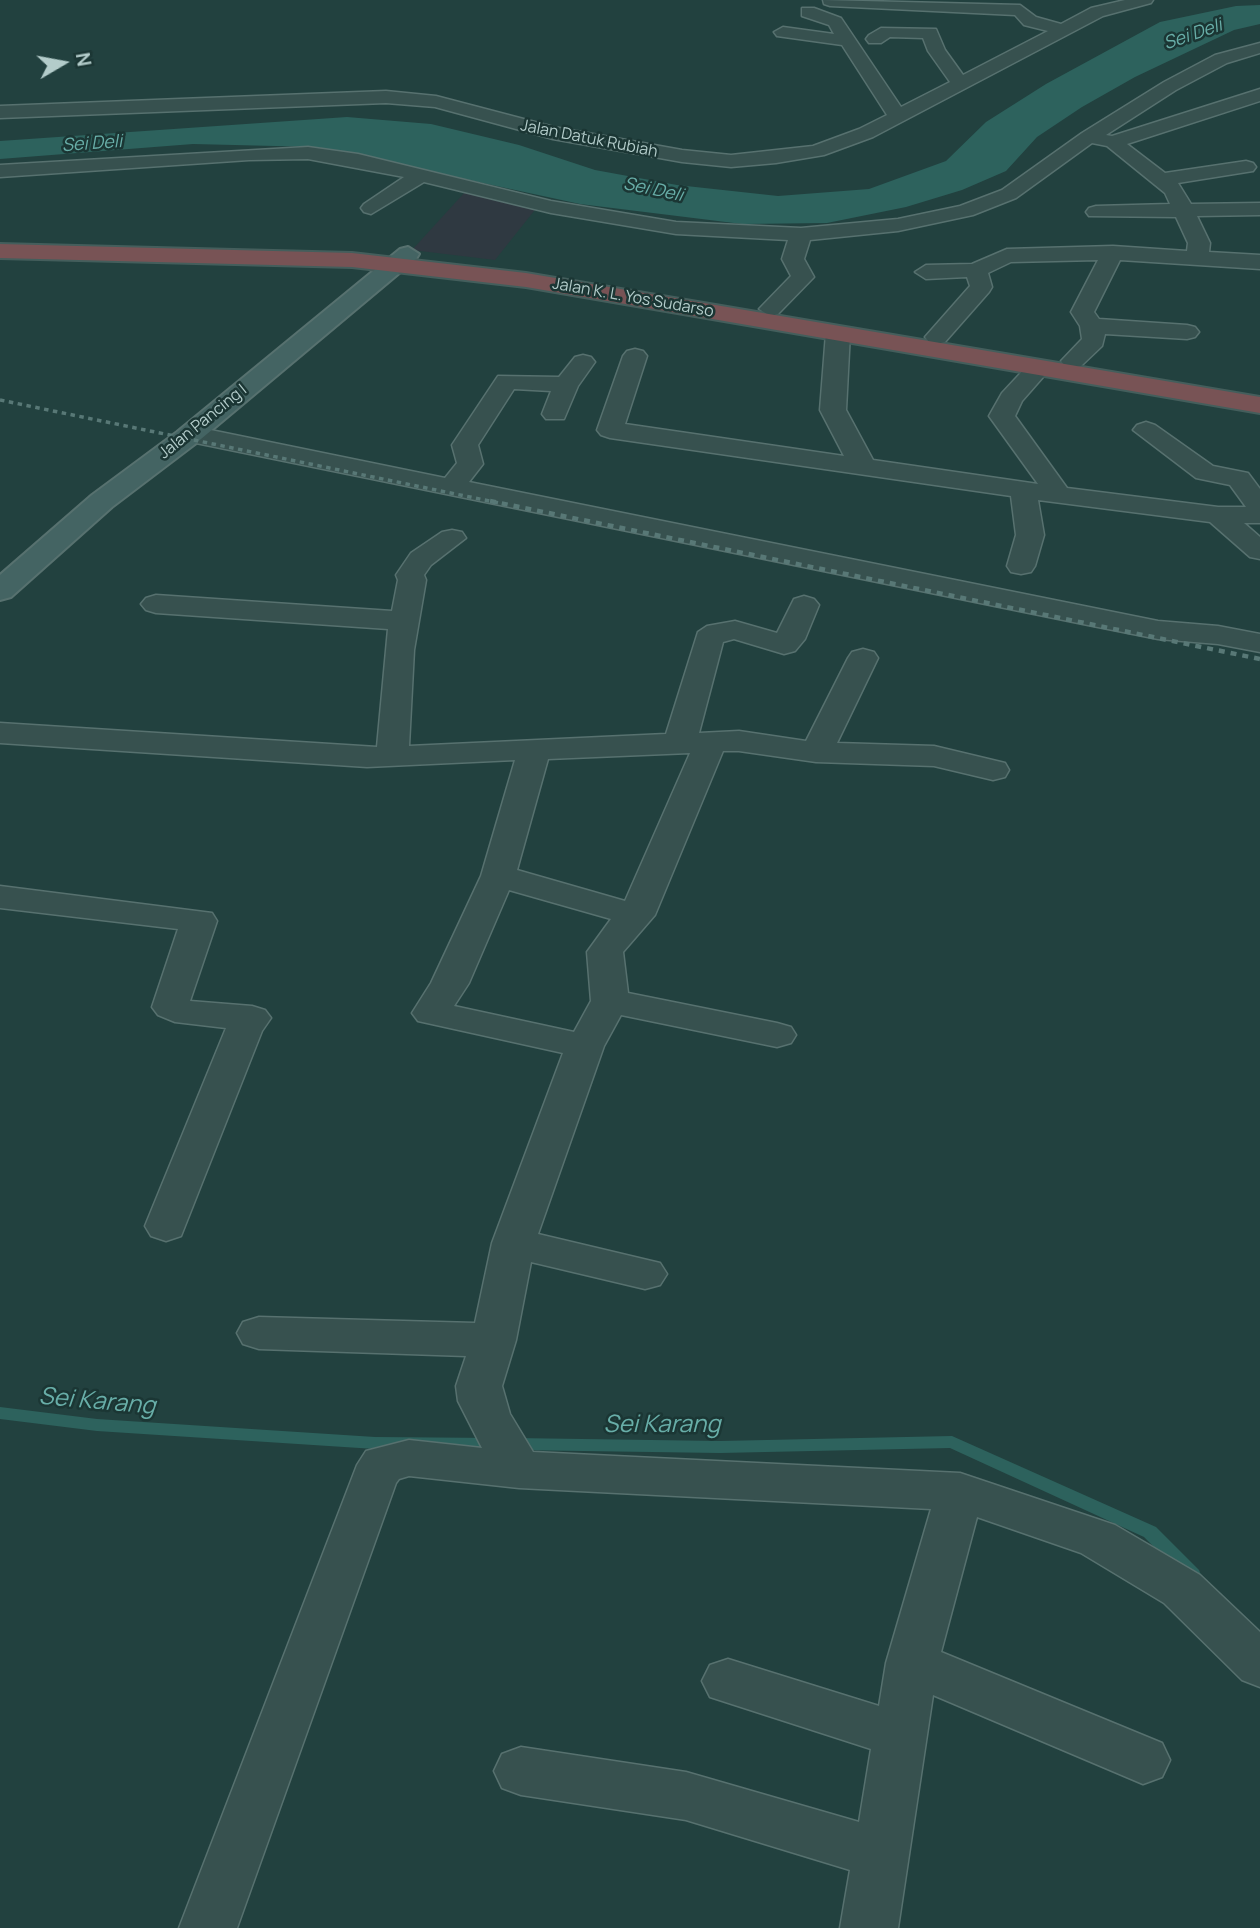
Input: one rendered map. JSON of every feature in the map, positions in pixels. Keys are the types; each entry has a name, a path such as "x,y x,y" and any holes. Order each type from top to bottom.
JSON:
{"highway":[{"name":"Jalan K. L. Yos Sudarso","path":"0,240 333,249 526,280 937,337 1260,391"},
{"name":"Jalan K. L. Yos Sudarso","path":"0,251 401,259"},
{"name":"Jalan K. L. Yos Sudarso","path":"752,310 838,333 1260,405"}],"main road":[{"name":"Jalan Pancing I","path":"0,592 102,500 191,434 401,259"}],"street":[{"path":"982,0 1020,4"},
{"name":"Jalan Datuk Rubiah","path":"0,112 386,97 436,102 553,133 637,149 731,161 817,151 898,117 1060,29 1120,3 1145,0"},
{"path":"803,6 830,1 964,9 1020,4"},
{"path":"1020,4 1030,21 1060,29"},
{"path":"803,6 835,22 845,41 898,117"},
{"path":"964,9 976,28"},
{"path":"783,32 845,41"},
{"path":"875,39 887,32 936,33 937,51 961,84"},
{"path":"1013,36 1038,40"},
{"path":"800,240 966,211 1009,194 1088,137 1196,71 1221,59 1260,48"},
{"path":"1113,142 1256,99"},
{"path":"1143,133 1165,149"},
{"path":"1088,137 1113,142 1174,190 1199,243 1197,257"},
{"path":"0,171 249,154 308,153 358,160 551,207 676,228 873,250"},
{"path":"1162,180 1246,166"},
{"path":"371,208 419,176"},
{"path":"1096,212 1260,209"},
{"path":"752,310 803,277 794,264 800,240"},
{"path":"1073,361 1094,341 1091,326 1082,312 1113,253"},
{"path":"926,272 976,270 1007,256 1113,253 1260,262"},
{"path":"937,337 981,286 976,270"},
{"path":"1091,326 1187,331"},
{"path":"838,333 834,410 862,465"},
{"path":"635,356 610,430 1059,495 1218,515 1260,514"},
{"path":"555,414 566,385 583,362"},
{"path":"1039,369 1011,398 1002,416 1059,495"},
{"path":"451,487 470,464 465,445 508,380 566,385"},
{"path":"1146,429 1205,472 1239,479 1260,506"},
{"path":"191,434 1145,627 1260,642"},
{"path":"1021,566 1030,535 1023,490"},
{"path":"1218,515 1260,551"},
{"path":"392,757 402,621 409,600 412,580 410,575 421,559 452,538"},
{"path":"156,604 402,621"},
{"path":"517,1466 489,1419 481,1401 479,1386 494,1340 513,1243 585,1045 610,1001 605,952 618,932 637,915 696,742 709,638 718,632 735,630 784,645 790,639 804,605"},
{"path":"816,752 863,658"},
{"path":"0,733 392,757 696,742 816,752 934,756 993,770"},
{"path":"534,751 498,876 450,983 431,1013 585,1045"},
{"path":"498,876 637,915"},
{"path":"0,898 199,921 172,997 171,1007 188,1014 252,1018 243,1031 166,1226"},
{"path":"610,1001 777,1035"},
{"path":"513,1243 645,1273"},
{"path":"259,1333 494,1340"},
{"path":"208,1928 378,1471 383,1464 409,1458 960,1492 1098,1539 1182,1589 1260,1665"},
{"path":"869,1928 912,1663 960,1492"},
{"path":"912,1663 1143,1760"},
{"path":"728,1681 899,1735"},
{"path":"521,1771 686,1796 881,1854"}],"shaded area":[{"path":"465,192 538,206 495,260 412,250"}],"water":[{"name":"Sei Deli","path":"1260,5 1260,24 1234,30 1135,77 1082,107 1037,137 1006,171 962,190 906,207 827,223 742,224 580,204 316,147 193,144 0,159 0,141 347,117 431,124 519,145 595,170 677,185 778,196 869,189 946,161 986,122 1046,84 1160,22 1236,6"}],"waterway":[{"name":"Sei Karang","path":"0,1413 97,1425 375,1443 495,1444"},
{"name":"Sei Karang","path":"514,1444 720,1447 952,1442 1150,1532 1193,1575"}],"railway":[{"path":"0,400 499,503"},
{"path":"490,501 1260,659"}]}
